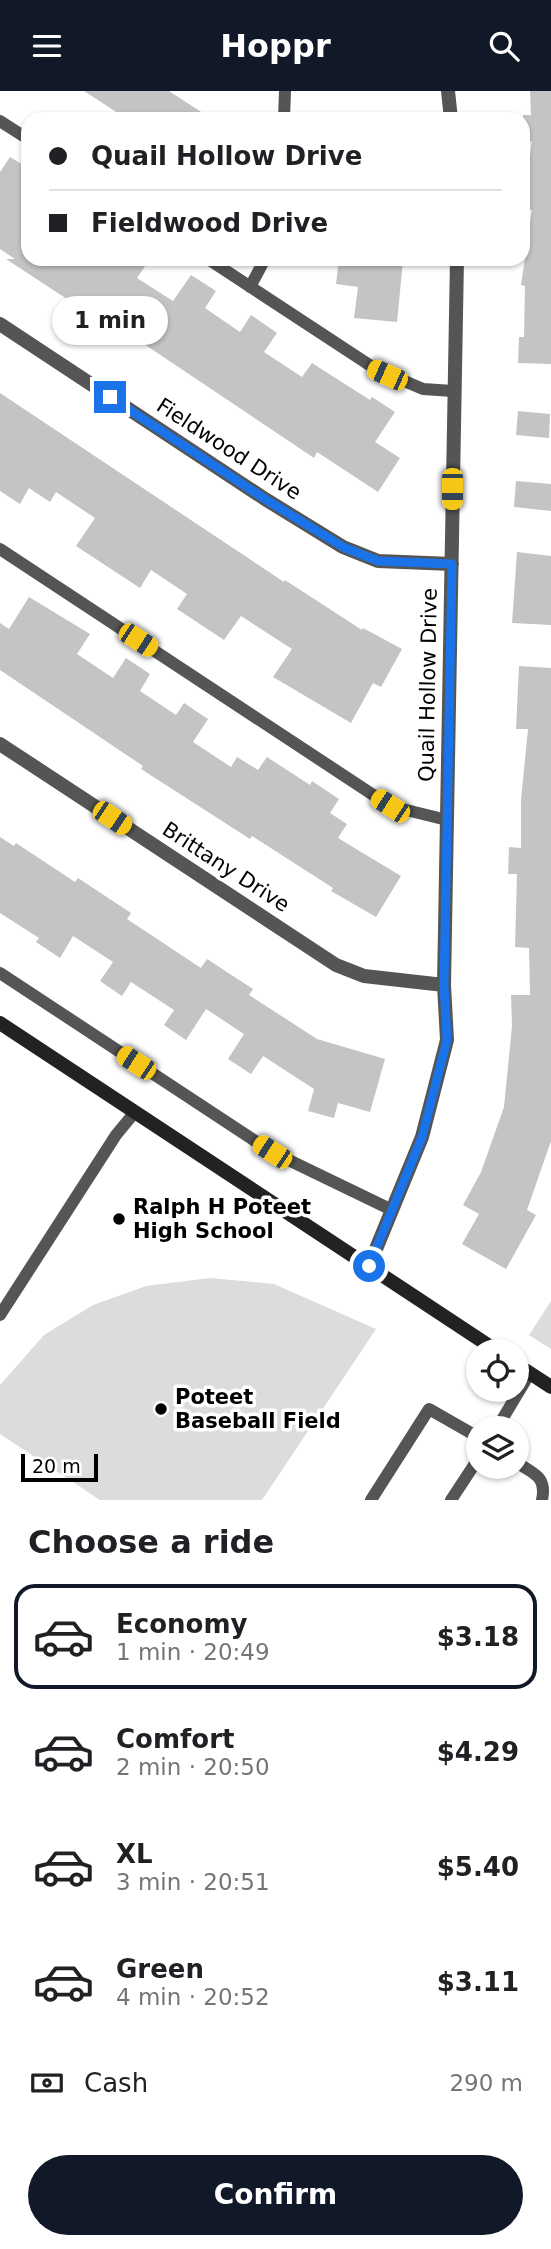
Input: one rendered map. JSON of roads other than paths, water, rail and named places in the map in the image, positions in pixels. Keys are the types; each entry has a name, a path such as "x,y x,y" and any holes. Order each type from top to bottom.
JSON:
{"street":[{"path":"447,91 450,112"},
{"name":"Quail Hollow Drive","path":"369,1266 422,1137 447,1040 444,985 457,266"},
{"name":"Fieldwood Drive","path":"0,324 265,499 343,547 378,561 452,564"},
{"name":"Brittany Drive","path":"0,744 336,965 364,976 444,985"},
{"path":"0,1023 479,1339"},
{"path":"530,1373 551,1387"}],"lane":[{"path":"284,112 285,91"},
{"path":"0,121 21,134"},
{"path":"218,266 374,368 424,390 453,391"},
{"path":"250,287 261,266"},
{"path":"0,549 390,806 447,820"},
{"path":"0,973 272,1152 392,1210"},
{"path":"0,1315 116,1135 135,1112"},
{"path":"504,1416 530,1373"},
{"path":"371,1500 429,1409 466,1430"},
{"path":"529,1470 542,1479 545,1488 542,1500"},
{"path":"451,1500 466,1477"}],"place":[{"name":"Ralph H Poteet High School","path":"119,1219"},
{"name":"Poteet Baseball Field","path":"161,1409"}]}
